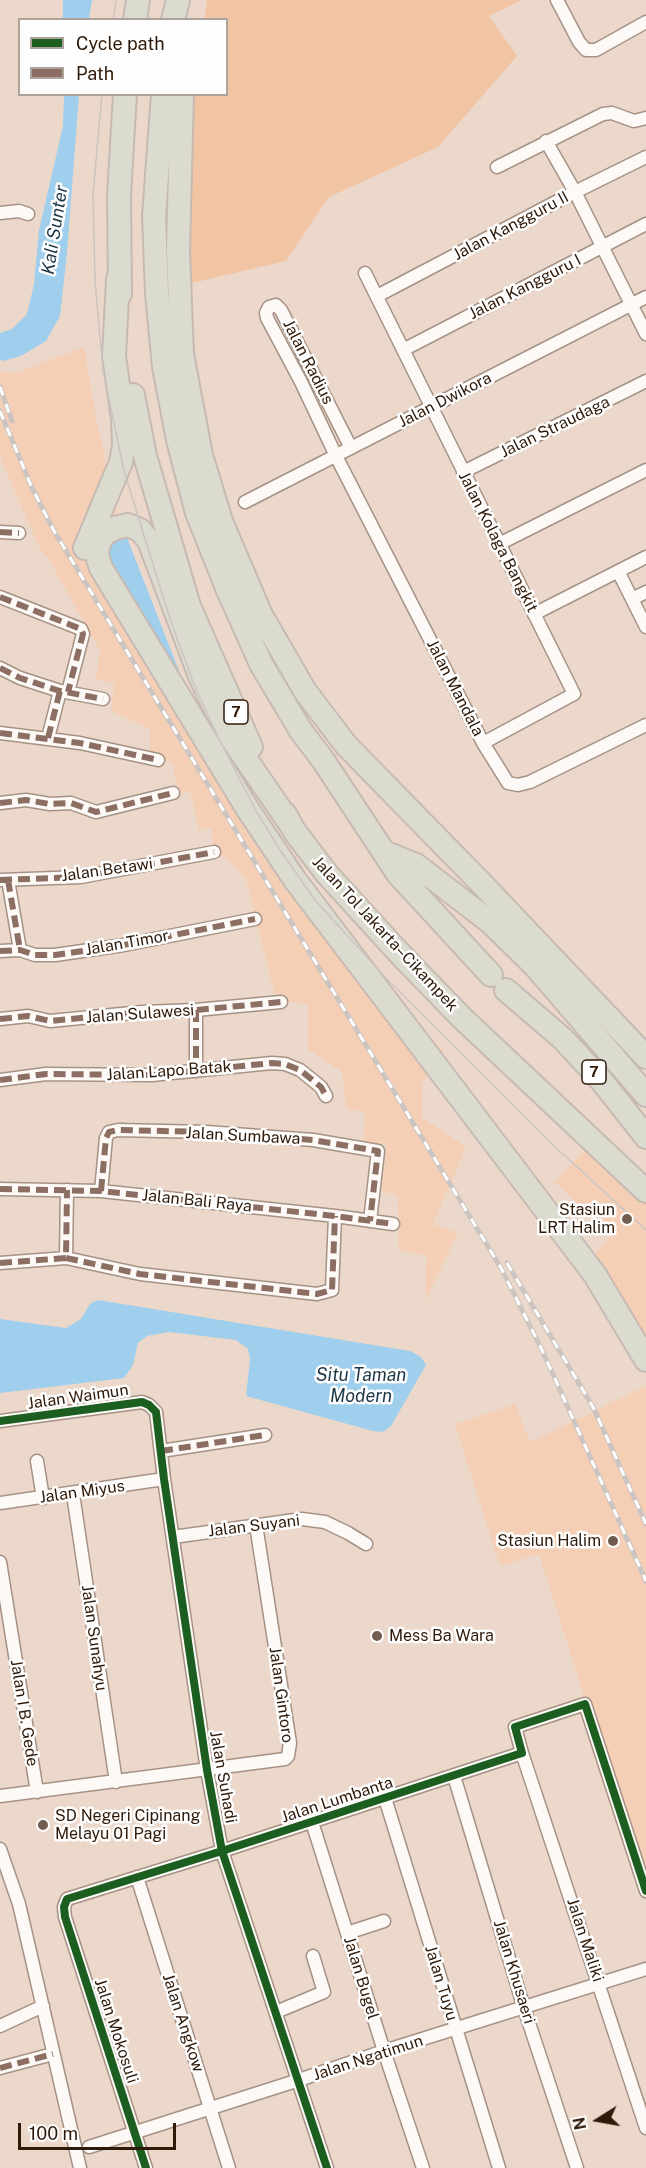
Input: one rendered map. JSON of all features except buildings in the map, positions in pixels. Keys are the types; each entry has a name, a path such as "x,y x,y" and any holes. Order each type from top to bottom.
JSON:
{"highway":[{"path":"135,18 138,0"},
{"path":"174,18 178,0"},
{"path":"188,18 190,0"},
{"name":"Jalan Tol Jakarta–Cikampek","path":"124,96 118,279 127,364 145,456 189,606 256,759 291,825 327,874 400,955 461,1017 646,1191"},
{"name":"7","path":"163,96 154,216 157,293 164,367 178,440 197,513 261,664 301,731 323,759 398,874 499,982 563,1039 601,1080 646,1137"},
{"path":"183,96 178,250 182,354 192,415 221,521 261,615 304,691 346,746 646,1057"},
{"path":"118,279 114,356 123,419 124,445 115,480 85,550 91,574 268,862 442,1096 585,1282 646,1379"},
{"path":"291,825 230,736 215,708 200,676 149,541 140,530 128,525 104,534 98,545 97,556 101,568 247,808 295,880 595,1275 646,1360"},
{"name":"7","path":"386,853 416,865 490,922 536,967 646,1095"}],"street":[{"path":"557,0 579,42 586,50 596,50 646,22"},
{"path":"497,166 603,114 612,113 634,121 646,118"},
{"path":"546,141 575,192 646,334"},
{"name":"Jalan Kangguru II","path":"377,296 646,157"},
{"path":"0,213 19,211 28,214"},
{"name":"Jalan Kangguru I","path":"403,350 646,224"},
{"name":"Jalan Kolaga Bangkit","path":"365,273 574,694 483,743"},
{"name":"Jalan Dwikora","path":"245,502 646,297"},
{"name":"Jalan Radius","path":"336,456 266,315 271,306 276,305 281,310 351,448"},
{"path":"301,382 315,375"},
{"name":"Jalan Straudaga","path":"463,472 646,381"},
{"name":"Jalan Mandala","path":"336,456 483,743 508,783 518,785 530,782 646,725"},
{"path":"499,544 646,470"},
{"path":"0,531 19,533"},
{"path":"534,614 646,558"},
{"path":"618,571 646,627"},
{"path":"632,599 646,592"},
{"path":"0,597 81,629 83,634 48,738"},
{"path":"0,668 20,678 64,692 103,699"},
{"path":"0,734 48,738 158,760"},
{"path":"0,803 26,800 50,804 71,803 96,812 173,793"},
{"name":"Jalan Betawi","path":"4,880 81,877 214,852"},
{"path":"4,880 20,950"},
{"name":"Jalan Timor","path":"0,951 20,950 34,955 55,955 124,945 255,919"},
{"name":"Jalan Sulawesi","path":"0,1019 28,1016 50,1021 281,1002"},
{"path":"196,1010 196,1071"},
{"name":"Jalan Lapo Batak","path":"0,1080 46,1074 118,1076 273,1063 285,1064 300,1070 321,1087 326,1096"},
{"name":"Jalan Sumbawa","path":"101,1191 108,1134 118,1130 207,1132 313,1140 378,1151 370,1221"},
{"name":"Jalan Bali Raya","path":"0,1189 101,1191 393,1224"},
{"path":"66,1258 67,1190"},
{"path":"0,1263 66,1258 140,1274 317,1294 332,1290 335,1216"},
{"name":"Jalan Waimun","path":"0,1421 142,1402 156,1412"},
{"name":"Jalan Suhadi","path":"156,1412 207,1770 222,1851 327,2168"},
{"path":"161,1451 265,1435"},
{"path":"37,1461 43,1498"},
{"name":"Jalan Miyus","path":"0,1503 164,1479"},
{"name":"Jalan Sunahyu","path":"73,1494 116,1782"},
{"name":"Jalan Suyani","path":"173,1537 283,1520 313,1520 326,1522 366,1544"},
{"name":"Jalan Gintoro","path":"0,1796 280,1761 288,1756 290,1743 256,1525"},
{"name":"Jalan I B. Gede","path":"0,1562 37,1792"},
{"path":"522,1752 515,1727 585,1704 646,1891"},
{"name":"Jalan Lumbanta","path":"65,1902 72,1897 312,1822 522,1752"},
{"name":"Jalan Maliki","path":"522,1752 646,2128"},
{"name":"Jalan Khusaeri","path":"454,1776 576,2168"},
{"name":"Jalan Tuyu","path":"385,1798 499,2168"},
{"name":"Jalan Bugel","path":"312,1822 423,2168"},
{"path":"0,1849 19,1904 80,2168"},
{"name":"Jalan Angkow","path":"136,1877 229,2168"},
{"name":"Jalan Mokosuli","path":"65,1902 67,1923 146,2168"},
{"path":"347,1933 384,1921"},
{"path":"276,2012 324,1992 314,1956"},
{"name":"Jalan Ngatimun","path":"89,2147 646,1969"},
{"path":"0,2026 43,2006"},
{"path":"0,2068 53,2054"}],"shaded area":[{"path":"207,0 522,0 489,16 517,56 438,147 329,197 286,261 192,283 171,203 190,96 228,96 228,18 204,18"},
{"path":"84,347 97,423 115,505 142,607 178,699 308,912 444,1052 422,1084 422,1117 466,1147 433,1224 458,1233 425,1301 427,1256 399,1250 398,1196 382,1191 387,1144 364,1142 365,1113 346,1108 342,1072 308,1049 308,1004 276,1000 246,879 229,861 216,853 210,828 199,830 190,791 178,793 172,763 150,753 150,729 111,711 114,684 96,679 100,650 92,636 83,632 84,622 48,558 41,551 0,457 0,371 16,373"},
{"path":"593,1141 646,1191 646,1360 586,1264 611,1236 555,1182"},
{"name":"Stasiun Halim","path":"646,1386 646,1891 539,1554 500,1566 455,1424 516,1404 531,1442"}],"water":[{"path":"63,0 92,0 89,18 63,18"},
{"name":"Kali Sunter","path":"64,96 79,96 60,316 46,341 21,356 3,361 0,360 0,333 12,329 27,314 34,284 39,230 63,126"},
{"path":"126,535 181,676 104,553 104,544"},
{"name":"Situ Taman Modern","path":"98,1300 410,1351 421,1357 426,1365 391,1426 383,1432 246,1396 250,1359 248,1349 236,1340 169,1332 147,1336 138,1343 133,1365 124,1378 0,1393 0,1319 66,1328 81,1319 90,1304"}],"tram line":[{"path":"113,18 116,0"},
{"path":"102,96 93,194 95,281 103,370 124,471 170,619 195,687 217,735 256,811 315,900 384,976 554,1146 646,1230"}],"railway":[{"path":"0,387 12,421"},
{"path":"0,411 32,488 54,531 501,1268 542,1350 646,1581"},
{"path":"507,1263 593,1407 646,1524"}],"marked path":[{"path":"0,532 19,533"},
{"path":"0,597 81,629 83,634 68,692"},
{"path":"0,668 20,678 60,691 103,699"},
{"path":"48,738 60,691"},
{"path":"0,733 80,743 158,760"},
{"path":"0,803 26,800 50,804 71,803 96,812 173,793"},
{"path":"0,880 81,877 214,852"},
{"path":"8,880 20,950"},
{"path":"0,951 20,950 35,955 55,955 124,945 255,919"},
{"path":"0,1019 28,1016 50,1021 281,1002"},
{"path":"196,1010 196,1071"},
{"path":"0,1080 46,1074 152,1075 272,1063 285,1064 300,1070 321,1087 326,1096"},
{"path":"101,1191 106,1138 109,1132 118,1130 207,1132 313,1140 378,1151 370,1221"},
{"path":"0,1189 101,1191 393,1224"},
{"path":"0,1263 66,1258 67,1190"},
{"path":"66,1258 140,1274 317,1294 332,1290 335,1216"},
{"path":"161,1451 265,1435"},
{"path":"0,2068 53,2054"}],"cycle path":[{"path":"0,1421 142,1402 156,1412 207,1770 222,1851 327,2168"},
{"path":"146,2168 65,1917 64,1907 67,1899 522,1753 515,1727 585,1704 646,1891"}],"place":[{"name":"Stasiun LRT Halim","path":"627,1219"},
{"name":"Stasiun Halim","path":"613,1541"},
{"name":"Mess Ba Wara","path":"377,1636"},
{"name":"SD Negeri Cipinang Melayu 01 Pagi","path":"43,1825"}]}
